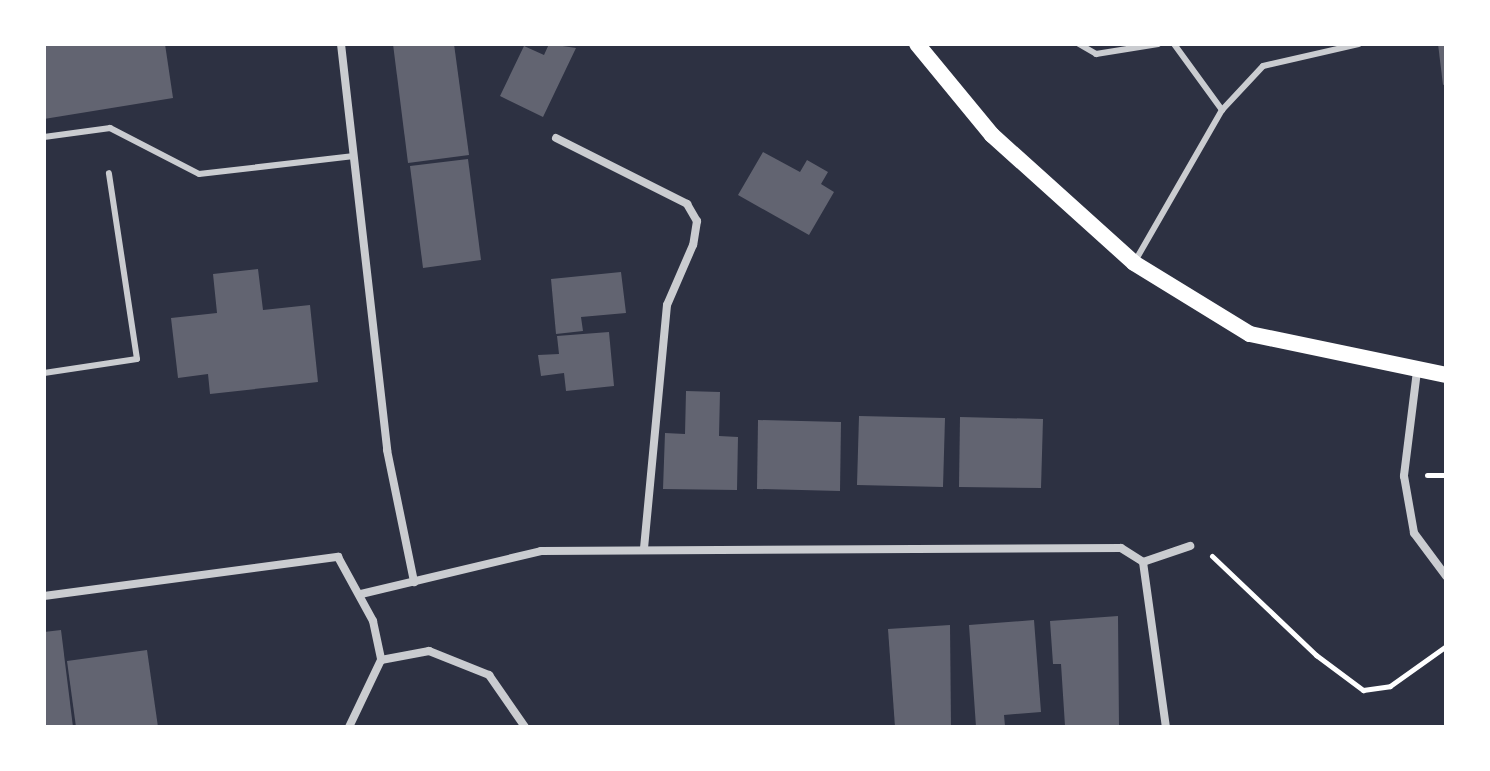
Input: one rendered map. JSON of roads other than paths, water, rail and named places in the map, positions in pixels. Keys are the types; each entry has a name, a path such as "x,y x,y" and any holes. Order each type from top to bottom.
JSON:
{"main road":[{"path":"917,44 992,135 1134,263 1250,334 1446,375"}],"street":[{"path":"341,44 387,450 414,582"},
{"path":"556,138 687,204 697,221 693,245 667,305 644,550"},
{"path":"1417,371 1404,476 1414,533 1446,576"},
{"path":"1143,562 1190,546"},
{"path":"361,594 541,551 1121,548 1143,562 1166,727"},
{"path":"44,596 338,557 361,594 381,660 349,727"},
{"path":"381,660 429,651 489,675 525,727"}],"lane":[{"path":"1079,44 1096,54 1158,44"},
{"path":"1174,44 1222,110"},
{"path":"1134,263 1222,110 1263,66 1359,44"},
{"path":"44,137 110,128 199,174 354,156"},
{"path":"44,373 137,359 109,173"}]}
